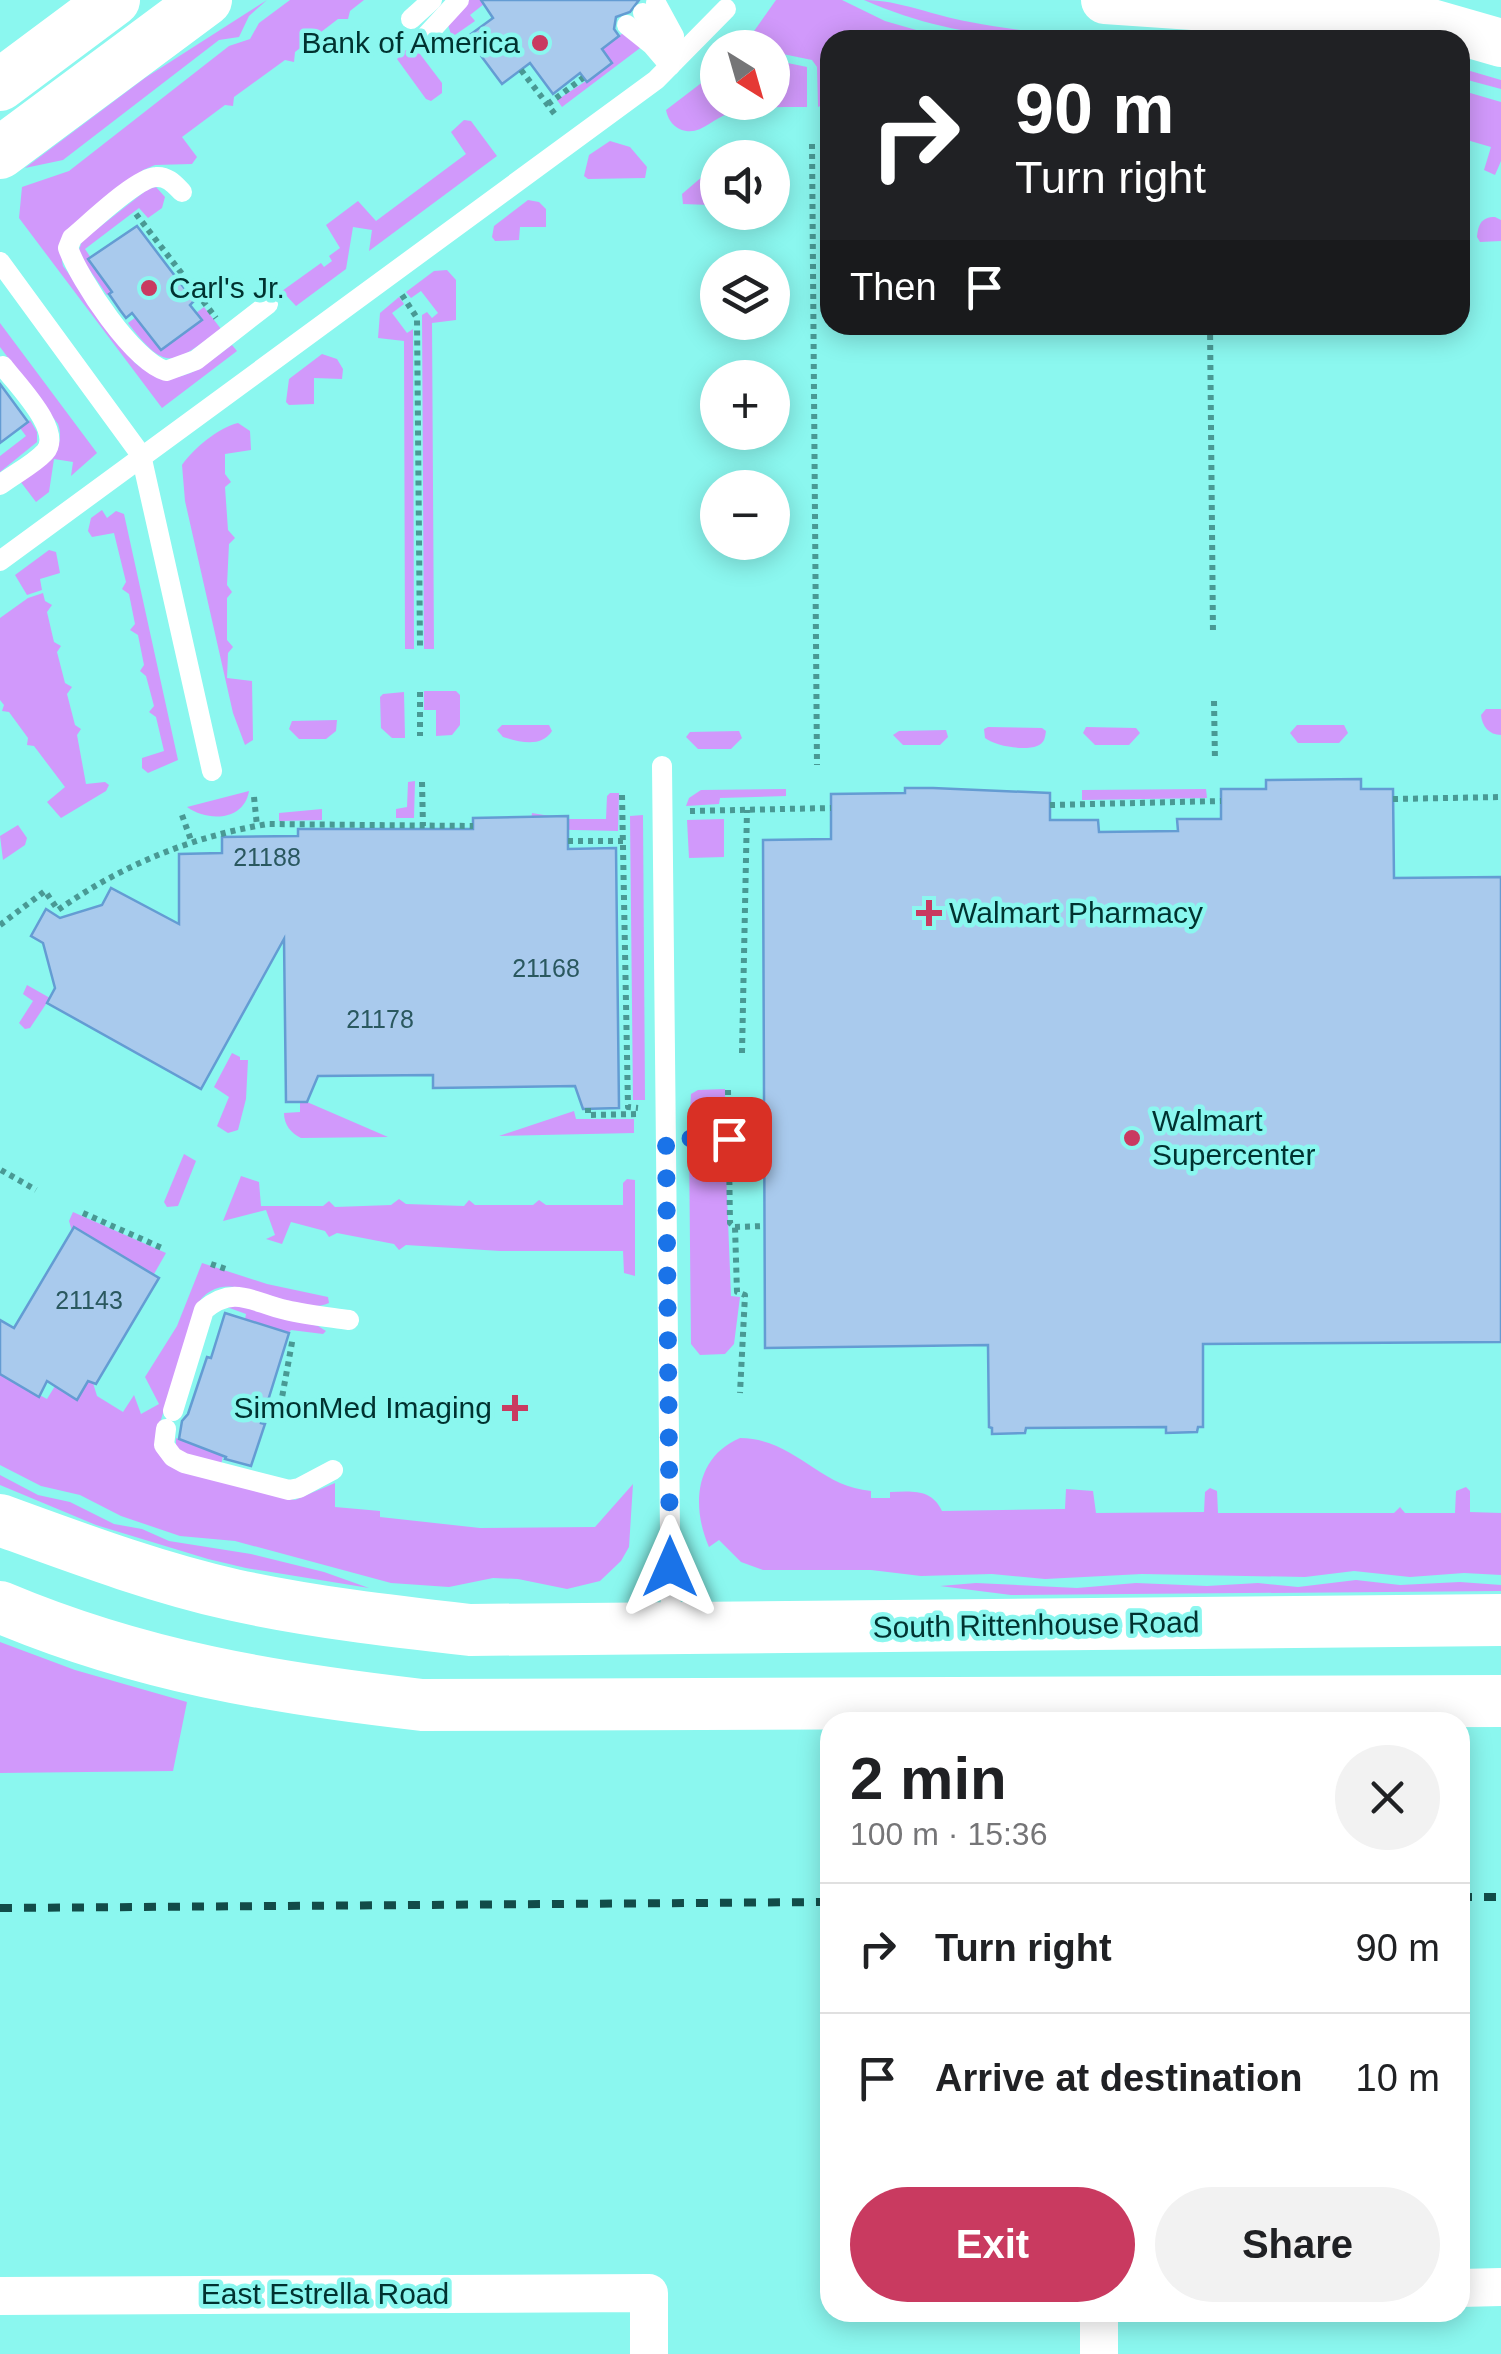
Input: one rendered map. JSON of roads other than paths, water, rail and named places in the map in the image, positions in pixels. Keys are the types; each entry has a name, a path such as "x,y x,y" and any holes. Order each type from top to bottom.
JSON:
{"main road":[{"path":"0,84 114,0"},
{"path":"0,153 206,0"},
{"name":"South Rittenhouse Road","path":"0,1520 104,1558 232,1595 356,1618 470,1630 1501,1620"},
{"path":"0,1607 174,1666 292,1690 422,1705 1501,1701"},
{"path":"354,1697 395,1670 637,1672 653,1664 671,1628"}],"street":[{"path":"1105,0 1428,22 1456,30"},
{"path":"1470,34 1501,43"},
{"path":"1470,2288 1501,2288"},
{"name":"East Estrella Road","path":"0,2296 649,2293 649,2354"},
{"path":"1099,2322 1099,2354"}],"lane":[{"path":"411,19 432,0"},
{"path":"425,37 459,0"},
{"path":"0,561 656,80 726,9"},
{"path":"642,14 666,24 677,59 652,45 642,14"},
{"path":"182,192 171,181 158,176 143,181 72,238 68,248 79,276 142,359 166,371 187,366 268,304"},
{"path":"0,262 141,455 212,771"},
{"path":"0,485 46,450 52,440 48,426 2,366"},
{"path":"662,766 671,1628"},
{"path":"332,1470 289,1490 178,1460 164,1445 204,1310 217,1299 237,1296 289,1311 350,1320"}],"railway":[{"path":"1470,1897 1501,1897"},
{"path":"0,1908 820,1902"}],"place":[{"name":"Bank of America","path":"540,43"},
{"name":"Carl's Jr.","path":"149,288"},
{"name":"Walmart Pharmacy","path":"929,913"},
{"name":"Walmart Supercenter","path":"1132,1138"},
{"name":"SimonMed Imaging","path":"515,1408"}]}
